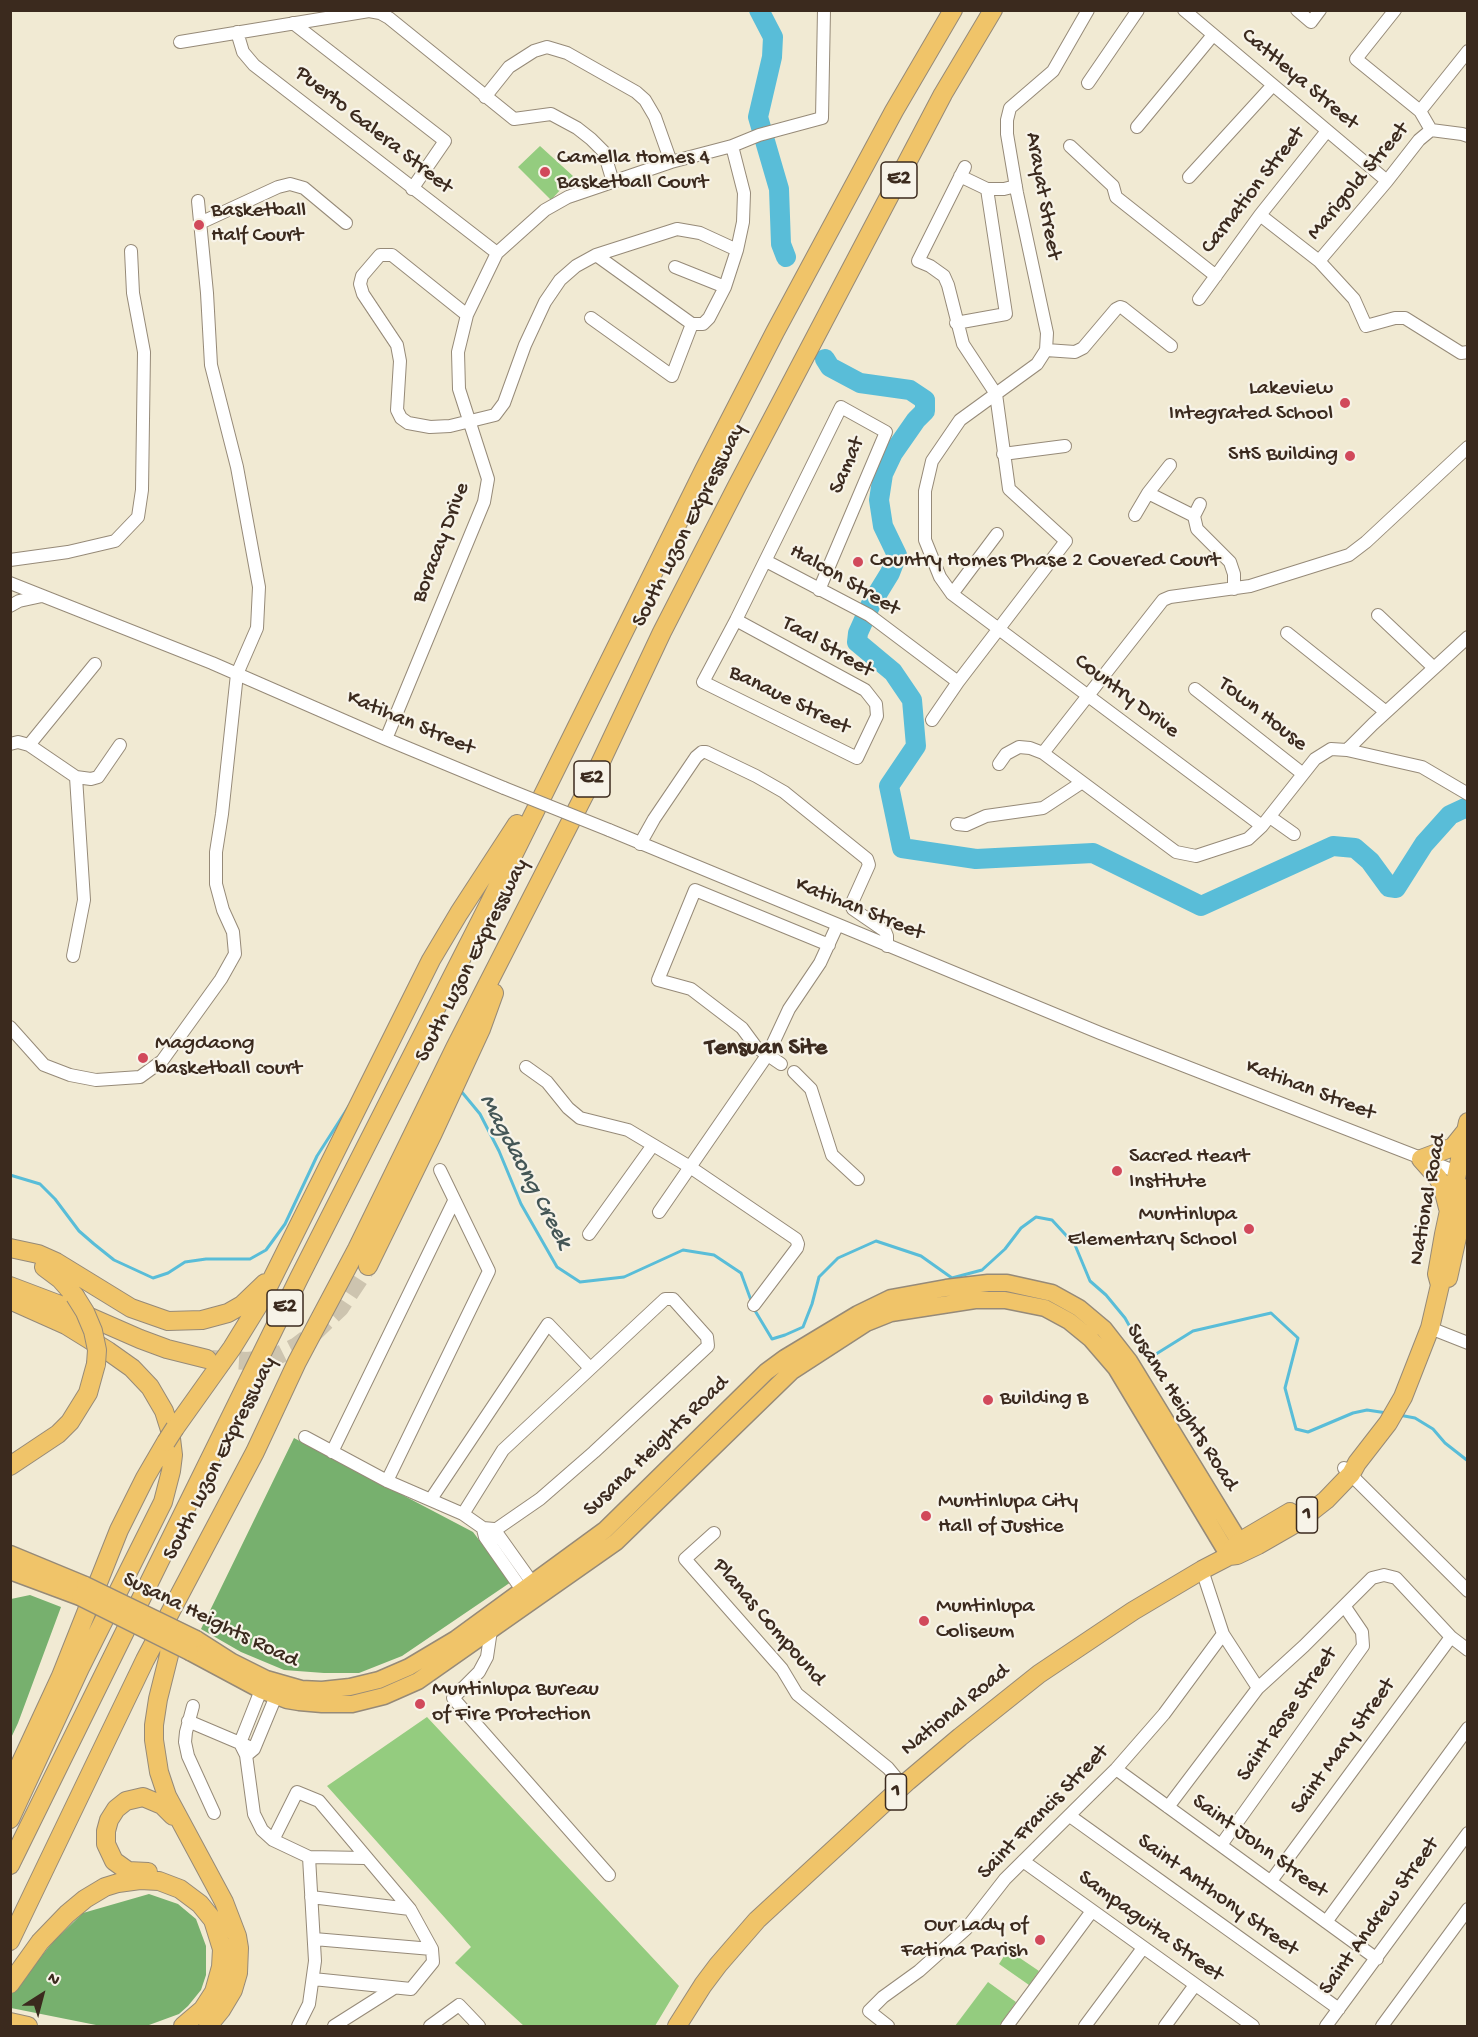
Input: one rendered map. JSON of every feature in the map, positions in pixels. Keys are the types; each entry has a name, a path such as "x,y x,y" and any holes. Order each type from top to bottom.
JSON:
{"highway":[{"path":"906,89 942,10"},
{"name":"South Luzon Expressway","path":"10,1865 299,1278 775,332 906,89 954,10"},
{"name":"South Luzon Expressway","path":"10,1941 173,1606 255,1452 297,1362 357,1249 517,925 597,770 662,632 943,94 993,10"},
{"path":"10,1786 61,1676 119,1530 145,1478 171,1435 252,1316 280,1266 431,960 564,752"},
{"path":"368,1266 481,1029 517,925"},
{"path":"1449,1213 1438,1178 1421,1159 1453,1147 1467,1127"},
{"name":"National Road","path":"677,2026 703,1985 739,1940 776,1902 903,1786 997,1707 1040,1674 1133,1611 1238,1550 1350,1468 1391,1417 1403,1397 1430,1328 1440,1285 1437,1274 1449,1213 1462,1175 1467,1127"},
{"name":"National Road","path":"1440,1285 1449,1277 1467,1188"},
{"path":"10,1249 28,1251 47,1258 140,1312 159,1319 178,1322 202,1320 235,1309 280,1266"},
{"path":"10,1249 48,1269 75,1296 93,1331 97,1350 96,1364 88,1393 70,1422 58,1434 10,1466"},
{"path":"10,1286 140,1339 207,1359"},
{"path":"10,1300 75,1330 132,1368 158,1399 168,1422 172,1449 171,1471 163,1502 52,1724 10,1819"},
{"path":"173,1606 169,1655 158,1699 154,1740 159,1772 167,1796 224,1902 237,1936 239,1948 233,1989 221,2010 208,2026"},
{"path":"10,1796 52,1724"},
{"path":"190,1839 162,1805 143,1797 131,1798 116,1809 109,1820 105,1837 108,1850 118,1865 132,1872 161,1873 176,1878 189,1888 200,1904"},
{"path":"10,1984 40,1942 85,1899 105,1887 129,1881 159,1881 180,1889 208,1912 217,1929 222,1949 218,1984 210,2000 183,2026"}],"main road":[{"name":"Susana Heights Road","path":"193,1646 268,1693 287,1700 322,1704 352,1704 384,1696 418,1681 491,1630 531,1592 605,1530 766,1372 785,1358 858,1314 891,1298 988,1283 1007,1282 1052,1293 1079,1308 1104,1329 1129,1361 1238,1550"},
{"name":"Susana Heights Road","path":"10,1554 193,1646 284,1686 301,1689 321,1690 350,1687 379,1680 409,1667 531,1592"},
{"name":"Susana Heights Road","path":"10,1571 83,1591"}],"street":[{"name":"Boracay Drive","path":"386,740 484,502 488,479 459,389 458,352 467,315 497,253 544,210 568,197 671,162 822,118 824,10"},
{"name":"Arayat Street","path":"1046,350 1047,333 1016,186 1007,134 1007,120 1010,108 1053,71 1088,10"},
{"path":"1088,83 1138,10"},
{"name":"Cattleya Street","path":"1184,10 1387,181"},
{"path":"1297,10 1311,22 1320,10"},
{"path":"1395,10 1356,59 1420,111 1431,130 1467,136"},
{"path":"180,42 369,11 380,13 390,18 514,118 551,114 577,128 604,152 614,182"},
{"path":"292,23 446,141 412,189"},
{"name":"Puerto Galera Street","path":"237,32 243,52 254,65 497,253"},
{"path":"1137,127 1214,35"},
{"path":"486,97 508,67 534,51 547,47 567,53 636,92 645,100 655,117 671,162"},
{"path":"1420,111 1467,51"},
{"path":"1190,177 1272,85"},
{"name":"Marigold Street","path":"1319,261 1419,140 1431,130"},
{"name":"Carnation Street","path":"1199,299 1260,215 1327,131"},
{"path":"596,255 692,324 706,322 725,287 743,222 744,193 732,146"},
{"path":"1070,146 1113,186 1116,197 1215,276"},
{"path":"932,720 958,682 1066,541 1010,489 1003,454 996,394 969,356 956,323 944,276 918,261 963,172 987,189 1016,186"},
{"path":"200,223 278,187 290,184 304,188 346,223"},
{"path":"956,323 1006,314 987,189"},
{"path":"10,1027 44,1065 96,1080 140,1077 162,1061 221,979 235,954 233,932 223,910 216,884 216,852 224,803 237,674 257,628 259,587 237,467 211,365 198,201"},
{"path":"1260,215 1319,261 1354,299 1366,326 1395,318 1405,318 1461,352 1467,352"},
{"path":"467,315 392,255 380,255 360,280 363,294 397,345 400,361 397,410 401,418 408,423 430,427 469,422 495,415 504,403 525,345 545,302 560,280 576,266 596,255 677,229 700,233 737,250"},
{"path":"10,560 68,552 115,541 138,517 142,490 144,352 133,293 131,251"},
{"path":"675,267 725,287"},
{"path":"996,394 1037,364 1046,350 1074,352 1083,348 1120,307 1171,346"},
{"path":"591,318 672,376 692,324"},
{"name":"Country Drive","path":"996,394 960,420 932,461 926,491 925,540 940,578 952,594 1088,694 1266,821 1294,834"},
{"name":"Samat","path":"766,561 841,407 886,432 819,590"},
{"path":"1003,454 1065,446"},
{"path":"1043,753 1163,600 1178,595 1234,589 1271,580 1349,555 1366,542 1467,447"},
{"path":"1135,515 1148,493 1170,465"},
{"path":"1148,493 1194,516"},
{"path":"1200,504 1194,516 1199,532 1230,562 1234,574 1234,589"},
{"path":"952,594 997,534"},
{"path":"736,621 766,561"},
{"name":"Halcon Street","path":"766,561 875,619 958,682"},
{"name":"Katihan Street","path":"10,583 237,674 386,740 886,946 1462,1175"},
{"path":"10,606 19,601 42,596"},
{"path":"1378,615 1433,667"},
{"name":"Banaue Street","path":"736,621 703,682 857,758"},
{"name":"Taal Street","path":"736,621 865,690 876,704 877,716 857,758"},
{"path":"1287,633 1386,712"},
{"path":"1347,750 1467,637"},
{"path":"29,745 95,664"},
{"name":"Town House","path":"1195,689 1303,774"},
{"path":"10,744 18,742 29,745 76,777 91,779 98,777 120,746"},
{"path":"999,764 1006,753 1019,747 1043,753 1178,853 1196,855 1248,838 1266,821 1314,759 1331,749 1347,750 1422,767 1467,794"},
{"path":"640,844 696,757 706,752 784,792 867,859 868,865 851,905 853,909 885,931 886,946"},
{"path":"73,956 84,900 76,777"},
{"path":"957,824 966,825 986,816 1043,808 1081,783"},
{"name":"Katihan Street","path":"781,1064 756,1047 742,1028 691,989 658,980 695,890 829,945"},
{"path":"659,1212 768,1054 789,1009 820,963 837,926"},
{"path":"526,1067 547,1082 580,1119 619,1126 690,1167 796,1239 797,1248 754,1305"},
{"path":"794,1072 812,1089 832,1155 858,1179"},
{"path":"589,1234 652,1145"},
{"path":"387,1481 489,1271 440,1170"},
{"path":"332,1452 454,1201"},
{"path":"463,1514 503,1450 665,1299 673,1299 707,1337 708,1346 540,1499 487,1531"},
{"path":"430,1499 548,1324 590,1368"},
{"path":"1430,1328 1467,1343"},
{"path":"305,1437 387,1481 463,1514 487,1531 531,1592"},
{"path":"1350,1468 1467,1592"},
{"name":"Planas Compound","path":"714,1533 685,1559 782,1669 797,1694 888,1768 903,1786"},
{"path":"1202,1570 1223,1634 1258,1688"},
{"path":"1168,1807 1258,1688 1372,1578 1384,1575 1396,1578 1451,1637 1467,1650"},
{"name":"Saint Rose Street","path":"1221,1845 1363,1646 1362,1632 1345,1606"},
{"path":"491,1630 487,1657 479,1672 453,1698 609,1875"},
{"name":"Saint Francis Street","path":"888,2026 869,2012 883,1997 951,1944 966,1929 1005,1879 1116,1769 1164,1714 1223,1634"},
{"name":"Saint Mary Street","path":"1271,1881 1451,1637"},
{"path":"240,1743 268,1693"},
{"path":"268,1693 250,1752 254,1814 262,1830 273,1840 309,1857 365,1858"},
{"path":"193,1706 185,1742 188,1756 214,1813"},
{"path":"188,1721 240,1743 250,1752"},
{"path":"1326,1922 1467,1728"},
{"name":"Saint John Street","path":"1116,1769 1377,1959"},
{"path":"273,1840 297,1792 319,1801 410,1909 432,1949 434,1962 411,1989 313,1979"},
{"name":"Saint Anthony Street","path":"1070,1816 1339,2009"},
{"name":"Saint Andrew Street","path":"1326,2026 1467,1833"},
{"path":"298,2026 309,2004 313,1979 314,1940 309,1857"},
{"name":"Sampaguita Street","path":"1023,1861 1249,2026"},
{"path":"311,1897 410,1909"},
{"path":"1382,2026 1467,1910"},
{"path":"1007,2026 1092,1911"},
{"path":"314,1940 432,1949"},
{"path":"1085,2026 1143,1948"},
{"path":"1165,2026 1195,1985"},
{"path":"334,2026 394,1988"},
{"path":"430,2026 459,2005 479,2026"}],"green space":[{"name":"Camella Homes 4 Basketball Court","path":"540,146 573,176 551,200 518,167"},
{"path":"294,1438 473,1532 511,1582 402,1656 359,1673 284,1670 241,1652 201,1629"},
{"path":"30,1595 61,1607 11,1738 11,1599"},
{"path":"427,1717 679,1986 655,2026 524,2026 455,1963 471,1947 327,1786"},
{"path":"149,1894 178,1904 196,1919 206,1946 206,1975 201,1990 179,2014 149,2025 96,2025 11,2008 11,1993 53,1942 83,1913"},
{"path":"1008,1950 1039,1971 1029,1985 999,1964"},
{"path":"988,1982 1016,2002 999,2026 955,2026"}],"waterway":[{"path":"759,10 773,37 772,57 758,117 779,189 781,244 786,257"},
{"path":"825,359 830,367 860,383 910,390 925,400 925,411 893,453 883,474 879,500 883,526 897,555 890,573 871,604 858,633 857,642 893,672 912,700 916,746 889,786 902,848 976,859 1093,853 1201,906 1333,846 1355,848 1370,861 1389,887 1396,888 1424,844 1450,815 1465,808 1468,809"},
{"name":"Magdaong Creek","path":"461,1091 480,1114 499,1151 521,1204 557,1267 580,1282 624,1277 683,1250 714,1255 741,1273 752,1303"},
{"name":"Magdaong Creek","path":"10,1175 40,1184 55,1199 79,1231 94,1244 114,1260 153,1278 168,1273 185,1262 206,1259 250,1259 266,1250 285,1224 317,1156 349,1106"},
{"name":"Magdaong Creek","path":"754,1309 772,1339 785,1335 803,1327 819,1277 838,1258 876,1241 921,1256 952,1278 982,1270 1005,1249 1021,1228 1036,1217 1052,1220 1075,1245 1090,1281 1106,1295 1125,1318 1148,1359 1193,1331 1271,1313 1298,1338 1285,1388 1296,1429 1308,1432 1353,1413 1367,1410 1387,1413"},
{"name":"Magdaong Creek","path":"1399,1415 1415,1418 1433,1429 1445,1443 1468,1461"}],"tunnel":[{"path":"212,1359 247,1361 264,1359 297,1346 340,1308 368,1266"}],"place":[{"name":"Camella Homes 4 Basketball Court","path":"545,172"},
{"name":"Basketball Half Court","path":"199,225"},
{"name":"Lakeview Integrated School","path":"1345,403"},
{"name":"SHS Building","path":"1350,456"},
{"name":"Country Homes Phase 2 Covered Court","path":"858,562"},
{"name":"Magdaong basketball court","path":"143,1058"},
{"name":"Sacred Heart Institute","path":"1117,1171"},
{"name":"Muntinlupa Elementary School","path":"1249,1229"},
{"name":"Building B","path":"988,1400"},
{"name":"Muntinlupa City Hall of Justice","path":"926,1516"},
{"name":"Muntinlupa Coliseum","path":"924,1621"},
{"name":"Muntinlupa Bureau of Fire Protection","path":"420,1704"},
{"name":"Our Lady of Fatima Parish","path":"1040,1940"}],"district":[{"name":"Tensuan Site","path":"766,1049"}]}
